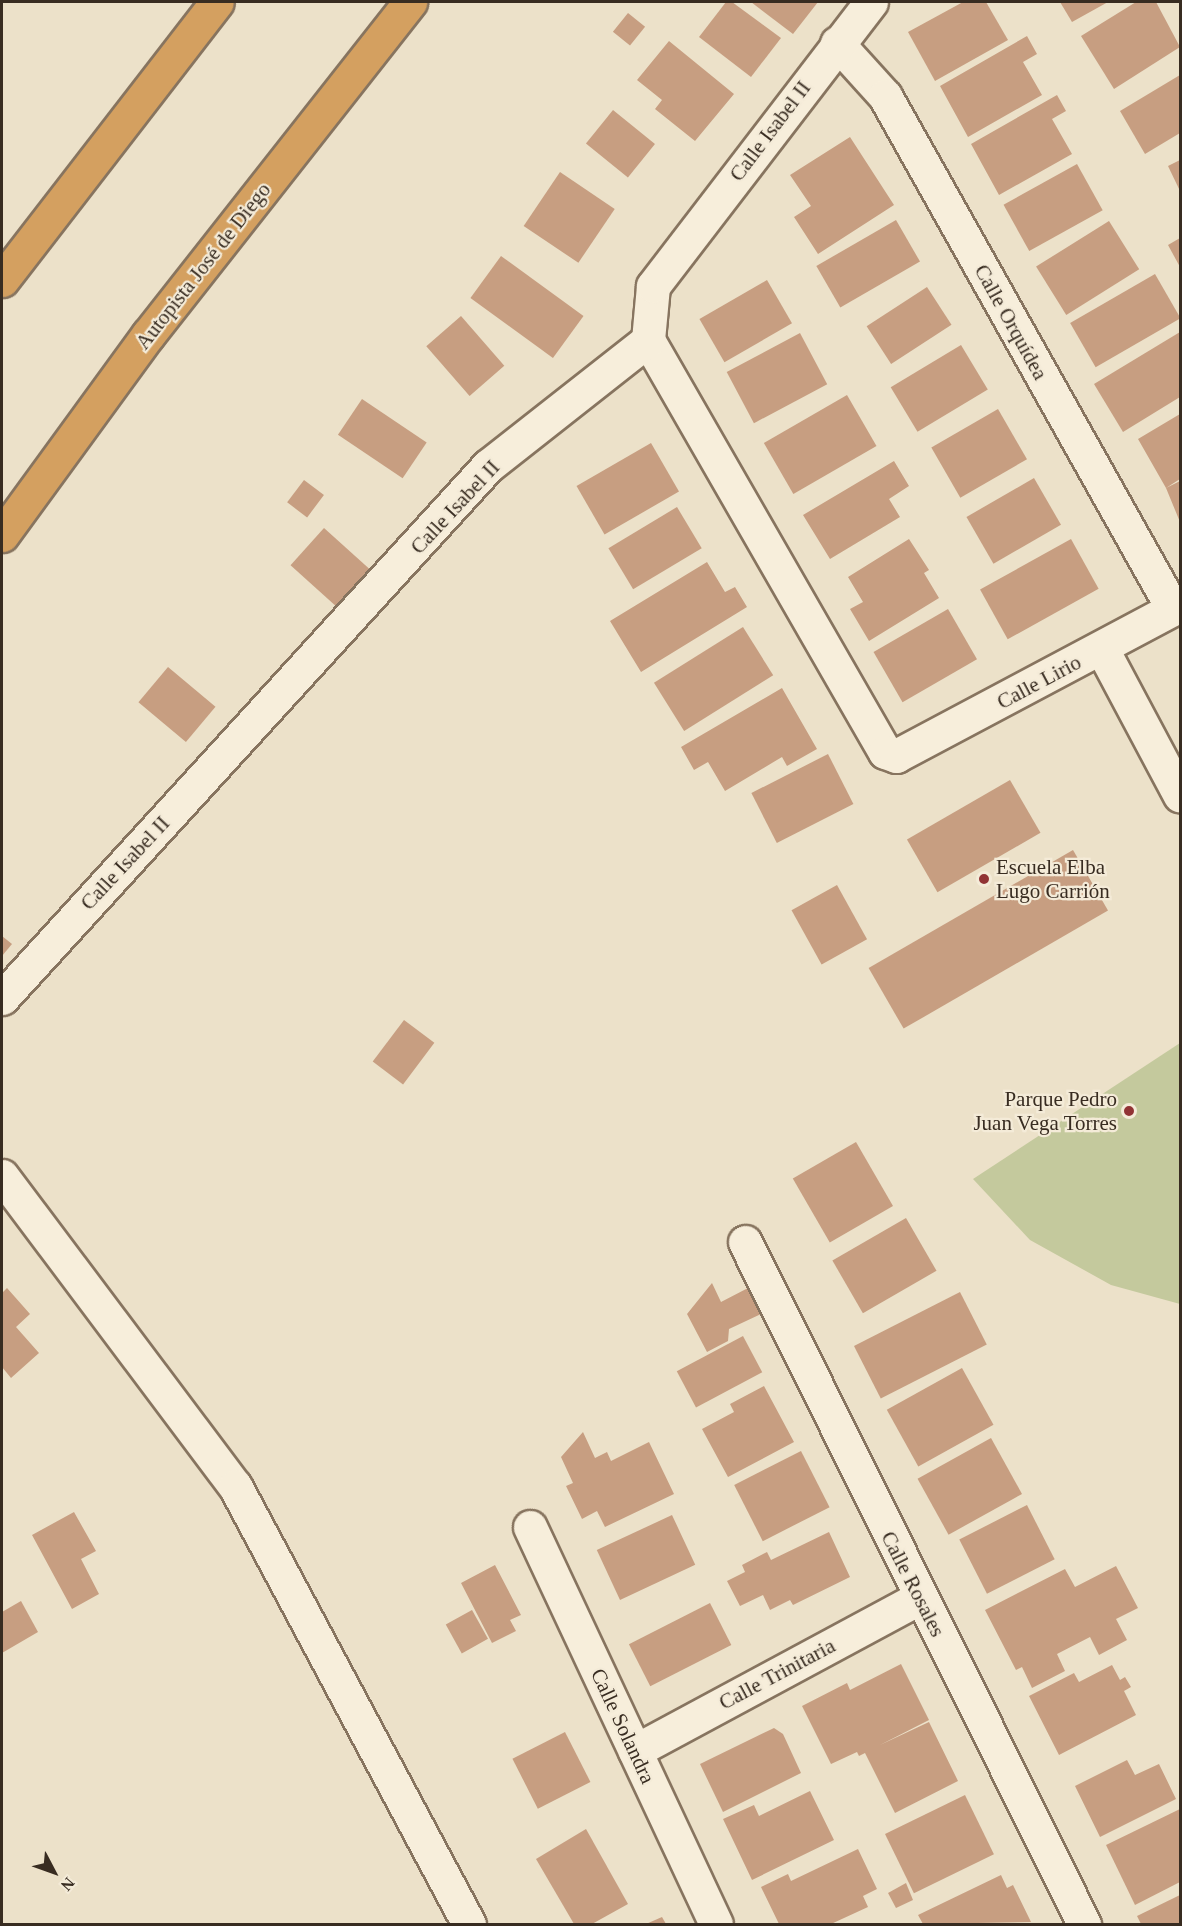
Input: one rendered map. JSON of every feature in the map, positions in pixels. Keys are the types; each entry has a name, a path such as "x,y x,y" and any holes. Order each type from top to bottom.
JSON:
{"highway":[{"path":"2,280 216,2"},
{"name":"Autopista José de Diego","path":"2,535 148,335 410,2"}],"street":[{"name":"Calle Isabel II","path":"2,998 488,466 648,340 653,286 837,43 871,2"},
{"name":"Calle Orquídea","path":"837,43 885,96 1177,607"},
{"name":"Calle Lirio","path":"648,340 885,752 897,756 1102,649 1177,607"},
{"path":"1102,649 1180,796"},
{"path":"2,1176 235,1486 469,1924"},
{"name":"Calle Rosales","path":"745,1242 919,1598 1084,1924"},
{"name":"Calle Solandra","path":"530,1527 716,1924"},
{"name":"Calle Trinitaria","path":"635,1751 919,1598"}],"green space":[{"name":"Parque Pedro Juan Vega Torres","path":"1180,1043 1180,1304 1111,1285 1030,1240 973,1179"}],"building":[{"path":"726,2 732,2 781,38 751,77 699,37"},
{"path":"751,2 818,2 793,34"},
{"path":"963,2 986,2 1008,40 935,81 908,32"},
{"path":"1060,2 1108,2 1072,22"},
{"path":"1136,2 1156,2 1180,47 1114,89 1081,36"},
{"path":"628,13 645,27 630,45 613,32"},
{"path":"1027,36 1037,54 1023,62 1042,95 968,137 940,86"},
{"path":"669,41 734,94 695,141 655,109 662,100 637,80"},
{"path":"1180,75 1180,133 1145,154 1120,111"},
{"path":"1057,95 1066,111 1052,119 1072,154 999,195 971,144"},
{"path":"613,110 655,144 628,177 586,143"},
{"path":"850,137 894,205 818,254 794,217 811,206 790,175"},
{"path":"1180,160 1180,191 1168,166"},
{"path":"1077,164 1103,210 1029,251 1004,205"},
{"path":"560,172 615,209 578,263 524,226"},
{"path":"896,220 920,262 840,308 816,266"},
{"path":"1109,221 1139,269 1066,315 1036,267"},
{"path":"1180,238 1180,267 1168,245"},
{"path":"501,256 584,316 553,358 470,298"},
{"path":"1155,274 1180,318 1096,367 1070,323"},
{"path":"767,280 792,323 724,362 699,319"},
{"path":"927,287 952,325 891,364 867,326"},
{"path":"461,316 504,366 470,396 426,346"},
{"path":"1180,332 1180,397 1123,432 1094,384"},
{"path":"800,333 827,384 754,423 727,372"},
{"path":"961,345 988,390 917,432 891,387"},
{"path":"847,395 876,446 793,494 764,443"},
{"path":"362,399 427,443 403,478 338,435"},
{"path":"998,409 1027,459 960,498 931,448"},
{"path":"1180,414 1180,479 1166,488 1138,439"},
{"path":"651,443 679,491 605,534 577,486"},
{"path":"894,461 909,486 889,499 900,517 830,559 803,515"},
{"path":"1034,478 1061,525 993,564 966,517"},
{"path":"304,480 324,495 307,517 287,502"},
{"path":"1180,481 1180,522 1166,488"},
{"path":"677,507 702,548 633,589 608,548"},
{"path":"324,528 370,569 337,607 291,565"},
{"path":"909,539 929,570 924,573 939,598 869,641 850,609 863,602 848,577"},
{"path":"1071,539 1099,589 1008,639 980,589"},
{"path":"707,562 725,592 735,587 747,607 641,672 610,621"},
{"path":"948,609 977,659 903,702 874,652"},
{"path":"743,627 773,675 684,731 654,683"},
{"path":"168,667 215,707 186,742 138,702"},
{"path":"782,688 817,749 787,766 782,757 725,791 708,762 694,770 681,747"},
{"path":"828,754 853,804 777,843 751,793"},
{"path":"1010,780 1040,833 937,892 907,840"},
{"path":"1073,850 1108,911 904,1029 869,968"},
{"path":"837,885 867,939 822,964 792,910"},
{"path":"2,936 12,944 2,956"},
{"path":"404,1020 434,1043 403,1084 373,1062"},
{"path":"856,1142 893,1206 830,1243 793,1178"},
{"path":"906,1218 937,1271 863,1313 832,1260"},
{"path":"712,1283 721,1302 748,1288 761,1314 729,1329 728,1341 707,1352 687,1314"},
{"path":"7,1288 30,1314 16,1327 39,1353 11,1378 2,1367 2,1293"},
{"path":"960,1292 987,1345 881,1399 854,1346"},
{"path":"743,1336 762,1372 696,1407 677,1371"},
{"path":"962,1368 994,1425 918,1467 887,1410"},
{"path":"764,1386 794,1442 728,1477 702,1429 734,1412 730,1404"},
{"path":"583,1432 595,1458 607,1452 611,1461 649,1442 674,1494 605,1527 597,1511 582,1519 566,1486 573,1483 561,1457"},
{"path":"991,1438 1022,1494 949,1535 918,1479"},
{"path":"801,1451 830,1507 763,1541 734,1485"},
{"path":"1027,1505 1055,1559 987,1594 959,1540"},
{"path":"74,1512 96,1551 81,1559 99,1594 72,1609 32,1535"},
{"path":"672,1515 695,1565 620,1600 597,1550"},
{"path":"829,1532 850,1577 793,1605 790,1600 770,1610 763,1595 740,1606 727,1581 745,1572 742,1565 767,1552 771,1560"},
{"path":"495,1565 521,1615 510,1620 516,1631 492,1643 461,1583"},
{"path":"1116,1566 1138,1608 1116,1619 1127,1640 1099,1655 1090,1637 1057,1654 1065,1671 1032,1688 1022,1667 1016,1670 985,1610 1065,1569 1075,1587"},
{"path":"21,1601 38,1632 2,1653 2,1612"},
{"path":"710,1603 731,1645 650,1686 629,1644"},
{"path":"472,1610 488,1639 462,1653 446,1625"},
{"path":"901,1664 929,1720 880,1745 929,1722 958,1781 895,1813 865,1753 859,1756 857,1752 831,1764 802,1706 847,1683 850,1690"},
{"path":"1112,1665 1120,1680 1125,1677 1131,1687 1124,1691 1136,1715 1059,1755 1029,1696 1074,1673 1079,1682"},
{"path":"774,1728 783,1734 801,1773 723,1812 700,1764"},
{"path":"565,1732 590,1782 538,1809 512,1759"},
{"path":"1127,1760 1135,1775 1159,1764 1176,1799 1100,1837 1075,1786"},
{"path":"810,1791 834,1840 752,1880 723,1819 754,1805 759,1816"},
{"path":"965,1795 994,1854 914,1893 885,1834"},
{"path":"1180,1809 1180,1882 1135,1905 1106,1845"},
{"path":"586,1829 628,1904 592,1924 574,1924 536,1859"},
{"path":"858,1849 877,1889 863,1896 868,1907 831,1924 779,1924 761,1887 788,1874 791,1881"},
{"path":"1001,1875 1007,1888 1013,1885 1031,1922 923,1924 918,1915"},
{"path":"906,1883 913,1900 896,1908 888,1893"},
{"path":"1180,1895 1180,1924 1141,1924 1137,1916"},
{"path":"662,1917 666,1924 646,1924"}],"place":[{"name":"Escuela Elba Lugo Carrión","path":"984,879"},
{"name":"Parque Pedro Juan Vega Torres","path":"1129,1111"}]}
